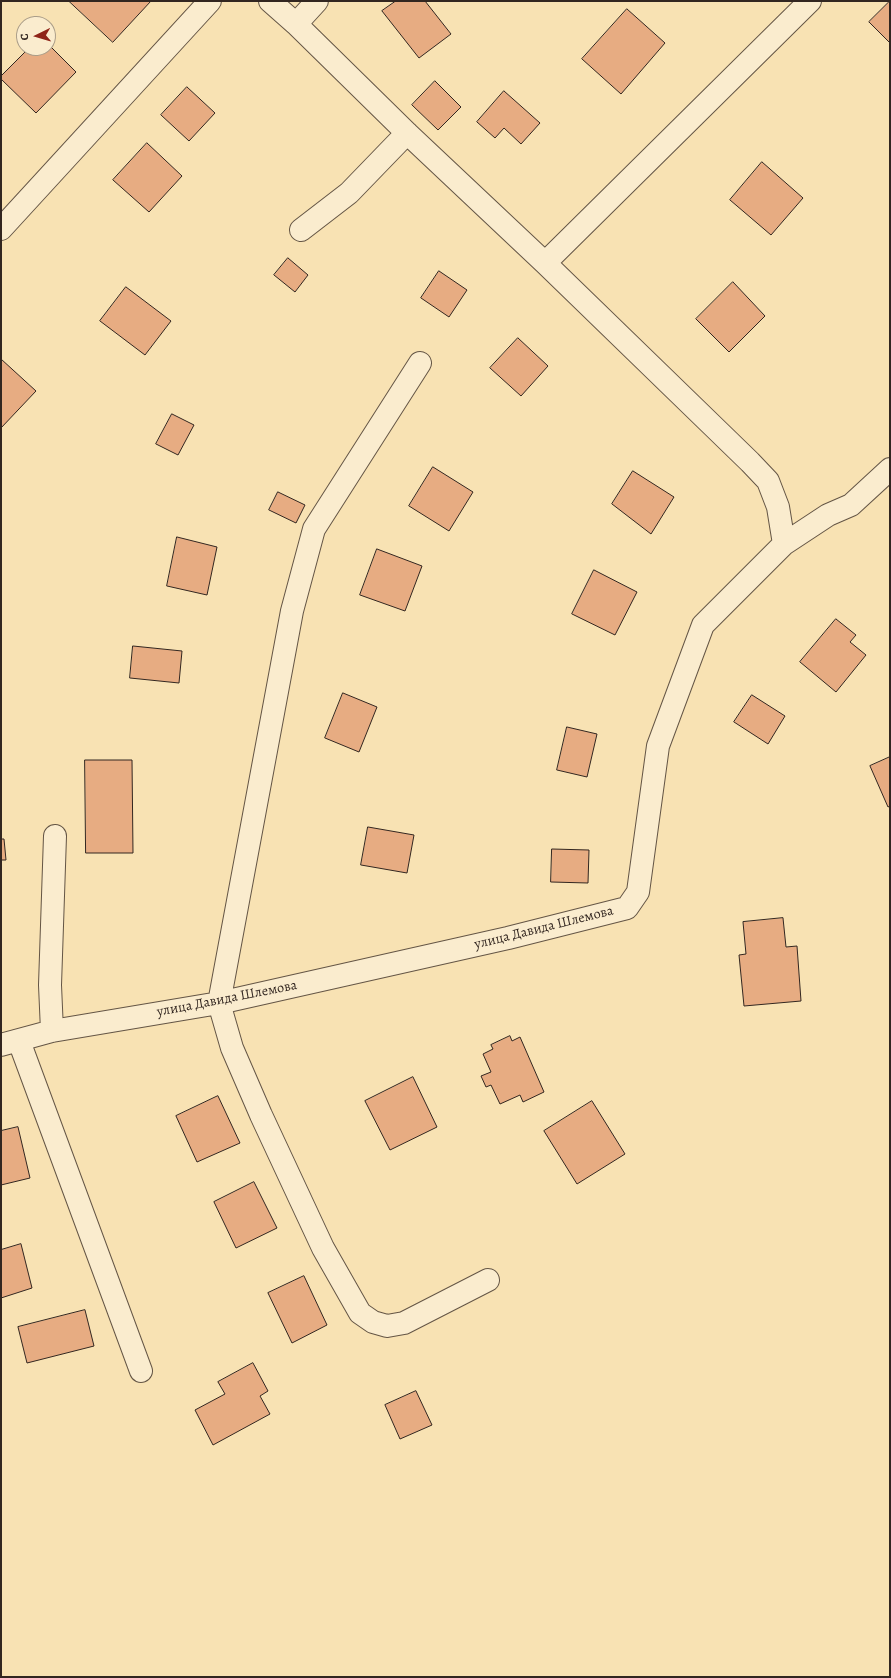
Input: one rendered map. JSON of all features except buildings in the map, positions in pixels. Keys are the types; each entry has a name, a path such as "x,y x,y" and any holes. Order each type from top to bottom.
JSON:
{"street":[{"path":"1,229 210,1"},
{"path":"270,1 296,24 407,133 545,263 768,481 778,508 784,544"},
{"path":"296,24 317,1"},
{"path":"545,263 810,1"},
{"path":"301,230 349,193 407,133"},
{"path":"420,363 314,529 292,611 219,1003 232,1048 261,1115 323,1248 360,1313 373,1322 387,1326 404,1322 488,1280"},
{"name":"улица Давида Шлемова","path":"10,1043 52,1032 219,1003 508,938 627,908 638,892 658,746 703,625 784,544 828,515 852,505 890,469"},
{"path":"52,1032 50,985 55,836"},
{"path":"10,1043 140,1371"}]}
